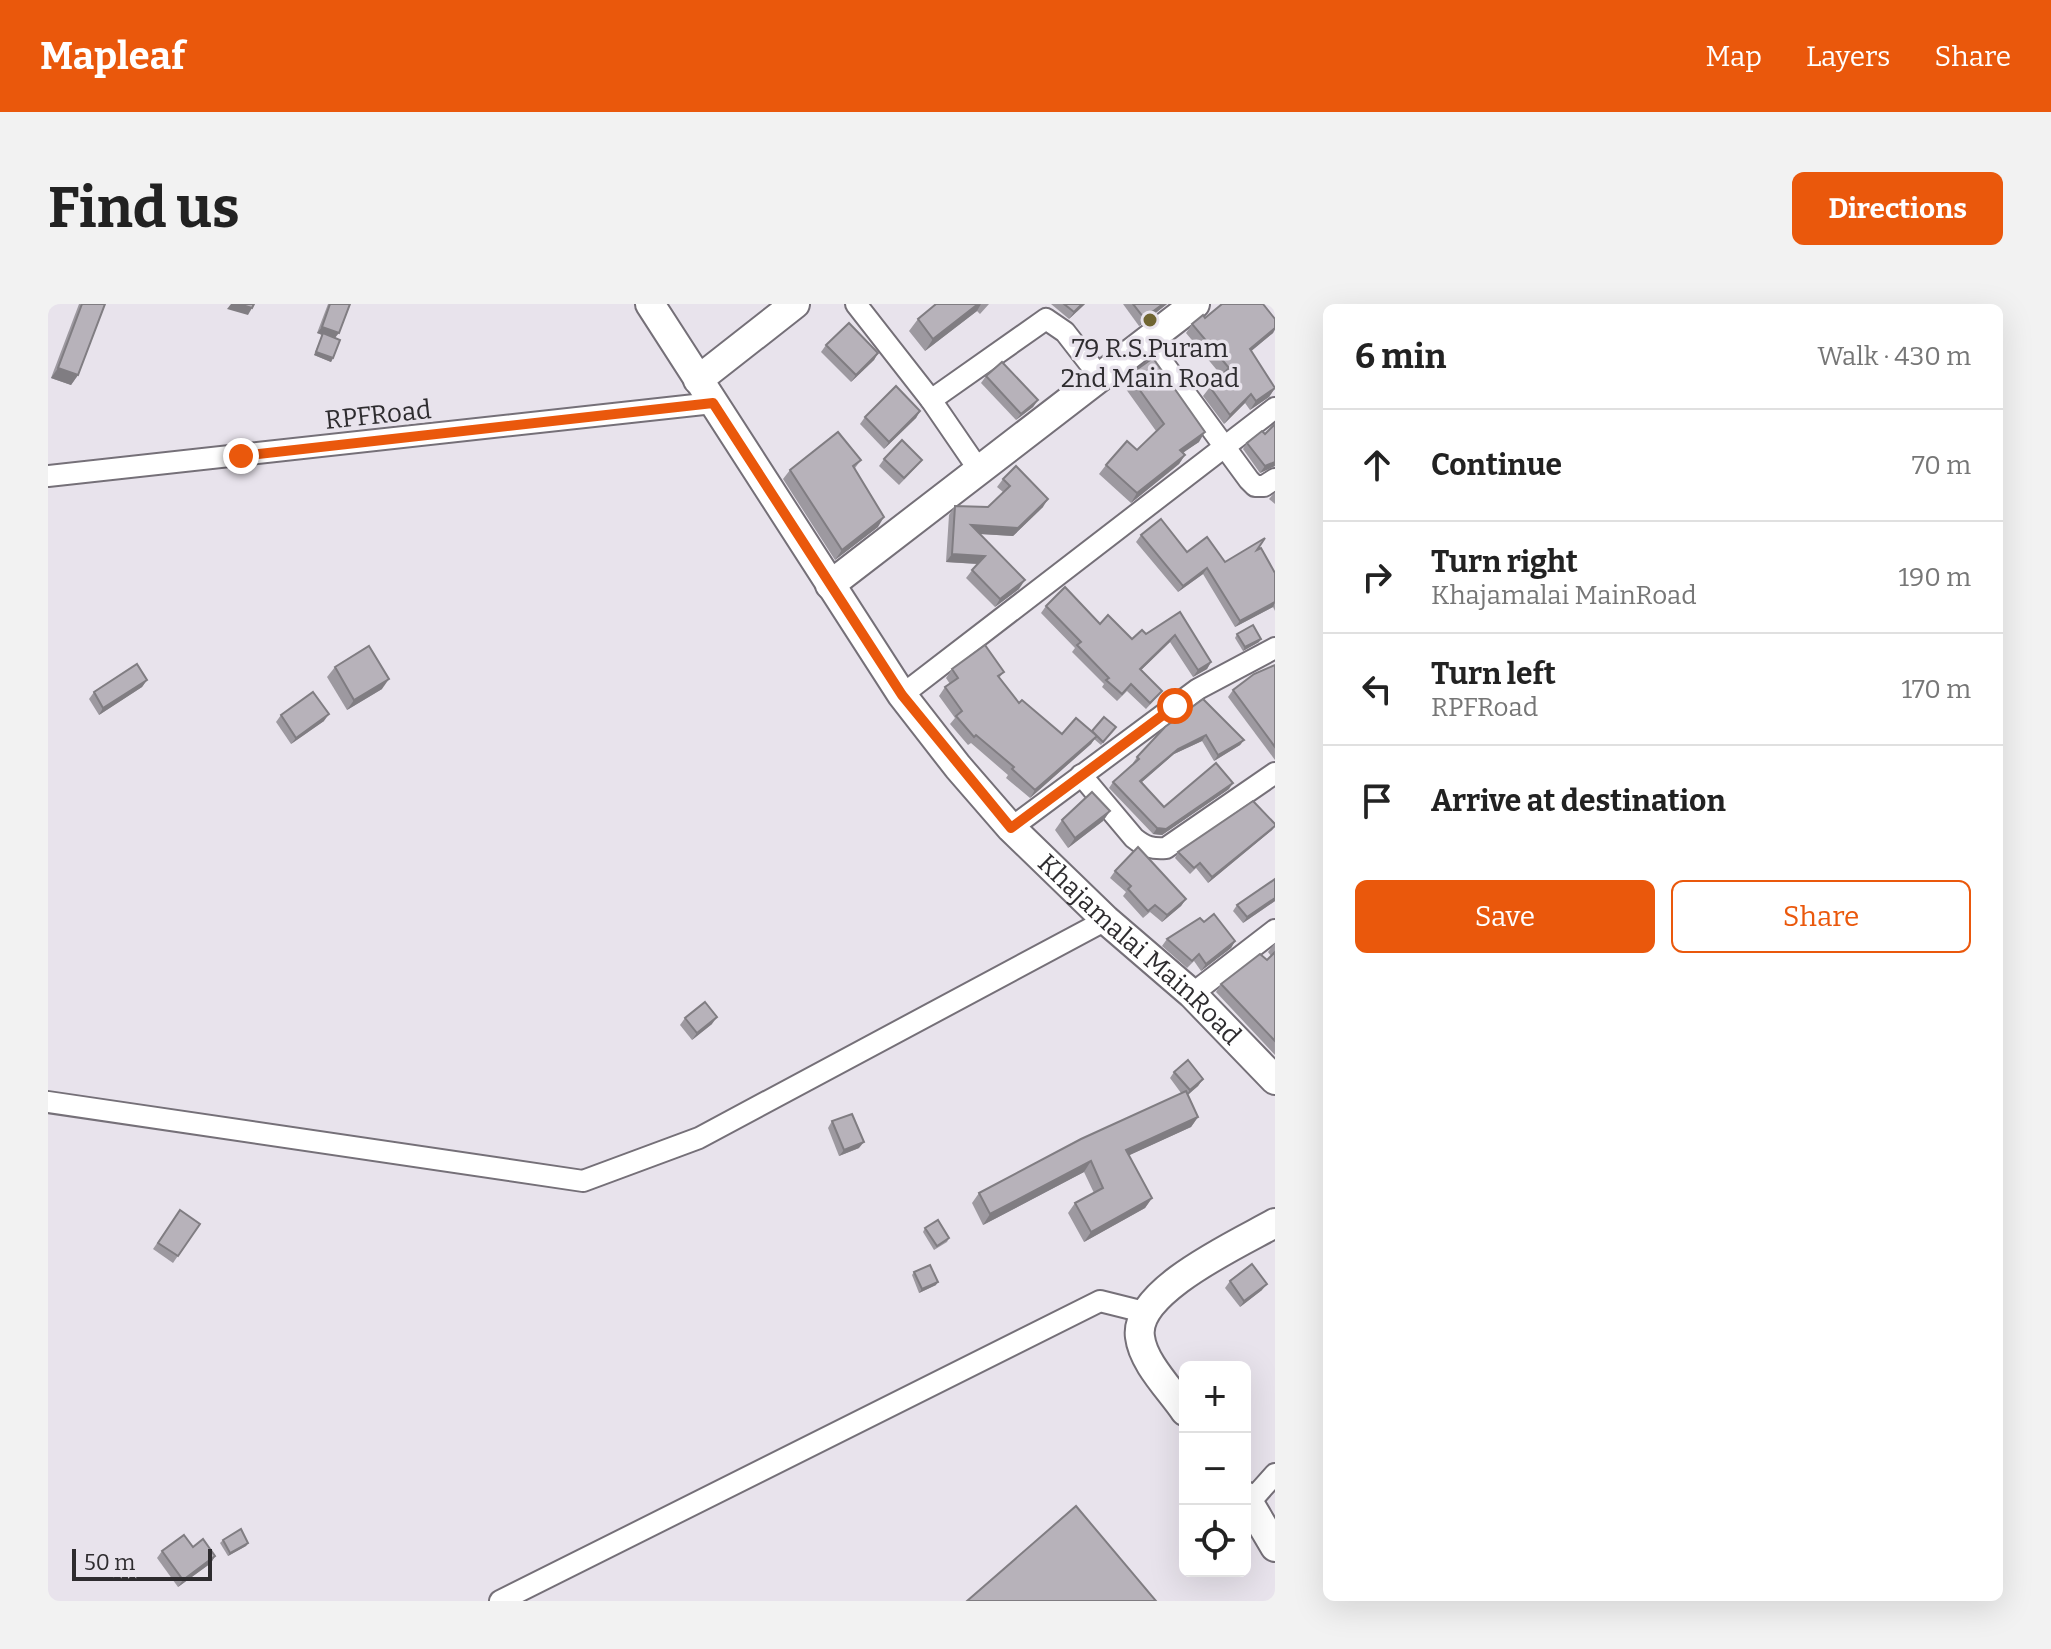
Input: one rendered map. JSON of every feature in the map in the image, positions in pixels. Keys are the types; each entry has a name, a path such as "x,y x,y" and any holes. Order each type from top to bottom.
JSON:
{"main road":[{"name":"Khajamalai MainRoad","path":"650,304 902,695 1011,828 1106,920 1192,994 1275,1080"},
{"path":"706,391 795,304"},
{"path":"830,585 1195,304"},
{"path":"1179,1403 1151,1363 1140,1337 1144,1312 1175,1281 1275,1223"},
{"path":"1250,1505 1275,1547"}],"street":[{"path":"856,304 931,400 979,470"},
{"path":"931,400 1046,319 1065,332 1100,377"},
{"path":"1147,341 1255,486 1264,486 1275,479"},
{"name":"RPFRoad","path":"48,476 706,391"},
{"path":"902,695 1275,408"},
{"path":"1011,828 1198,689 1275,648"},
{"path":"1081,775 1134,838 1143,846 1155,849 1166,848 1275,773"},
{"path":"48,1102 583,1181 699,1138 1106,920"},
{"path":"1192,994 1275,930"},
{"path":"500,1601 1100,1301 1144,1312"},
{"path":"1251,1495 1275,1474"}],"building":[{"path":"82,304 105,304 78,375 58,368"},
{"path":"330,304 350,304 339,333 322,327"},
{"path":"936,304 978,304 933,339 918,319"},
{"path":"1064,304 1082,304 1074,312"},
{"path":"1133,304 1163,304 1144,318"},
{"path":"1222,304 1263,304 1275,319 1275,328 1250,349 1275,388 1256,401 1251,394 1230,415 1210,387 1229,368 1192,324"},
{"path":"849,323 878,353 856,375 826,345"},
{"path":"323,333 340,340 333,358 316,352"},
{"path":"1153,358 1205,432 1180,450 1185,455 1137,493 1106,465 1127,441 1137,450 1164,424 1129,375"},
{"path":"1002,362 1038,400 1021,414 986,376"},
{"path":"896,386 920,411 889,442 865,417"},
{"path":"1275,424 1275,462 1265,466 1247,443 1262,431 1265,434"},
{"path":"838,432 861,460 853,466 884,517 842,550 790,470"},
{"path":"902,440 922,460 904,478 884,459"},
{"path":"1016,466 1048,499 1018,528 971,525 1025,580 1000,599 972,570 985,556 952,554 955,506 988,507 1010,486 1003,479"},
{"path":"1161,519 1187,552 1207,537 1225,562 1265,538 1257,550 1261,548 1275,573 1275,602 1240,621 1207,568 1183,586 1141,535"},
{"path":"1065,587 1100,624 1108,615 1132,639 1142,630 1146,634 1180,612 1211,662 1198,670 1175,635 1140,669 1162,691 1150,703 1131,684 1122,694 1077,645 1081,642 1046,606"},
{"path":"1253,625 1261,639 1245,647 1237,634"},
{"path":"985,645 1004,672 998,676 1019,703 1022,700 1062,734 1076,718 1097,736 1035,790 1012,769 1014,767 976,735 974,737 956,716 962,711 945,687 958,678 952,669"},
{"path":"369,646 389,679 354,700 335,667"},
{"path":"137,664 147,680 103,708 94,692"},
{"path":"1275,665 1275,747 1233,690 1254,674"},
{"path":"313,692 329,714 296,738 281,715"},
{"path":"1203,699 1244,740 1218,755 1206,735 1178,749 1140,781 1164,807 1216,763 1233,783 1166,829 1157,828 1113,782 1139,759 1137,757 1165,727"},
{"path":"1104,717 1116,727 1103,742 1092,731"},
{"path":"1092,792 1110,811 1075,838 1062,820"},
{"path":"1253,801 1275,826 1212,877 1200,863 1194,868 1178,852"},
{"path":"1138,847 1186,899 1167,915 1155,905 1148,911 1128,889 1131,886 1115,871"},
{"path":"1275,879 1275,898 1247,917 1237,905"},
{"path":"1214,914 1235,941 1206,964 1199,954 1192,961 1167,939 1200,918 1204,922"},
{"path":"1275,952 1275,1041 1221,984 1260,954 1267,960"},
{"path":"705,1002 717,1017 697,1033 685,1018"},
{"path":"1188,1060 1203,1079 1190,1090 1174,1072"},
{"path":"1186,1091 1198,1117 1126,1150 1152,1198 1091,1232 1075,1203 1103,1188 1091,1161 990,1214 979,1193 1081,1139"},
{"path":"852,1114 864,1142 844,1150 832,1121"},
{"path":"180,1210 200,1224 178,1256 158,1243"},
{"path":"938,1220 949,1238 937,1246 925,1228"},
{"path":"1252,1264 1267,1284 1244,1301 1230,1281"},
{"path":"930,1265 938,1282 922,1289 914,1272"},
{"path":"1076,1506 1156,1601 967,1601"},
{"path":"241,1529 248,1543 230,1553 223,1540"},
{"path":"184,1535 193,1547 203,1539 215,1556 183,1580 162,1551"}],"place":[{"name":"79 R.S.Puram 2nd Main Road","path":"1150,320"}],"route":[{"path":"241,456 713,403 902,695 1011,828 1175,706"}]}
